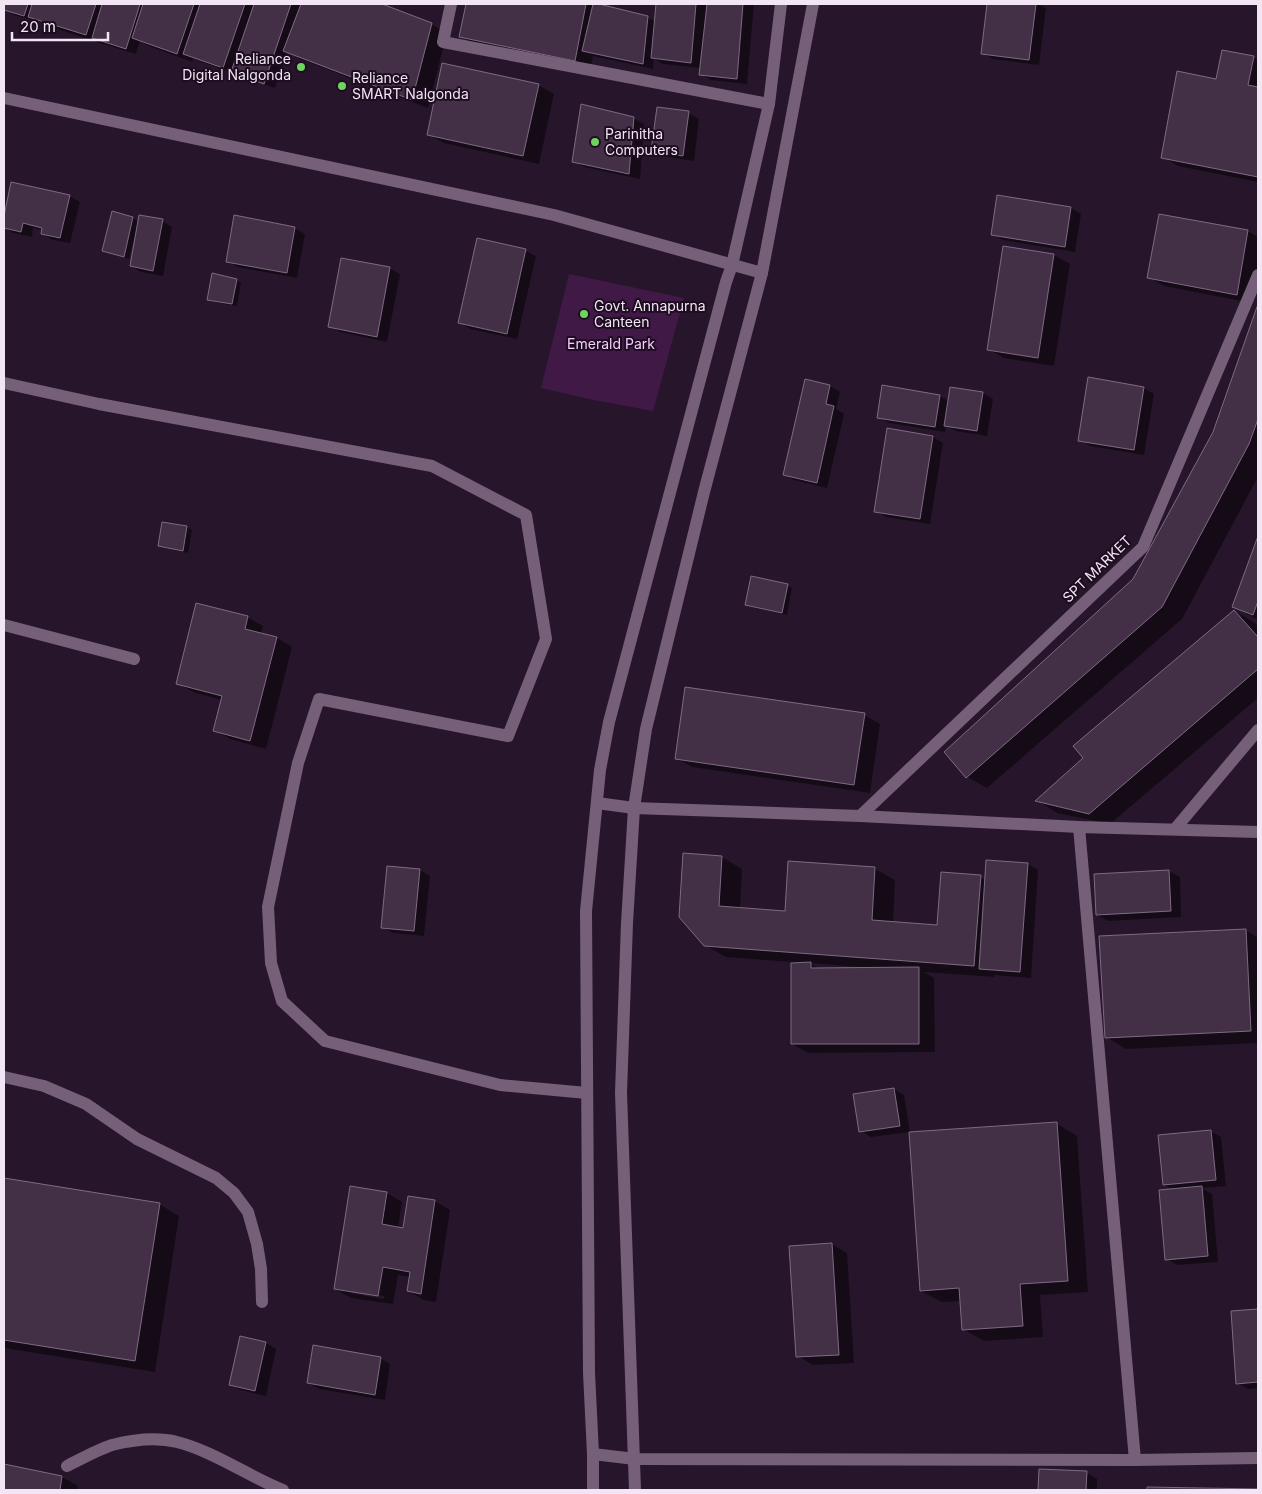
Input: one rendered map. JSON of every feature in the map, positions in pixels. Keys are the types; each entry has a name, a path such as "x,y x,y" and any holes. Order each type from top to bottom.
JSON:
{"street":[{"path":"451,4 443,42 769,104"},
{"path":"593,1490 589,1373 586,911 600,770 609,722 720,301 732,265 769,104 781,4"},
{"path":"635,1490 621,1093 626,923 634,808 646,729 704,492 762,273 813,4"},
{"path":"4,98 554,215 762,273"},
{"name":"SPT MARKET","path":"860,816 1143,547 1258,275"},
{"path":"4,383 99,404 432,466 526,515 546,639 508,736 319,699 298,763 268,907 271,963 282,1001 326,1041 500,1085 587,1093"},
{"path":"4,626 134,659"},
{"path":"1175,829 1258,730"},
{"path":"597,803 634,808 860,816 1079,827 1258,832"},
{"path":"1079,827 1135,1460"},
{"path":"4,1077 44,1086 86,1104 137,1139 216,1178 234,1193 248,1212 257,1244 261,1269 262,1302"},
{"path":"67,1466 111,1446 142,1439 176,1442 213,1456 282,1490"},
{"path":"593,1454 635,1459 1135,1460 1258,1458"}],"green space":[{"name":"Emerald Park","path":"569,274 684,298 653,411 541,388"}],"building":[{"path":"4,4 28,4 24,16 4,10"},
{"path":"32,4 96,4 86,35 28,17"},
{"path":"102,4 140,4 126,49 92,38"},
{"path":"143,4 194,4 177,54 132,38"},
{"path":"200,4 245,4 223,68 183,54"},
{"path":"254,4 291,4 264,84 231,72"},
{"path":"301,4 382,4 432,23 412,100 283,51"},
{"path":"466,4 586,4 575,61 459,37"},
{"path":"593,4 648,16 643,64 582,51"},
{"path":"656,4 696,4 691,63 651,58"},
{"path":"707,4 743,4 737,79 699,75"},
{"path":"987,4 1036,4 1029,60 981,54"},
{"path":"1222,50 1254,56 1248,85 1258,87 1258,177 1161,158 1177,71 1216,79"},
{"path":"442,63 539,84 523,156 427,135"},
{"path":"581,104 634,117 629,174 572,162"},
{"path":"657,107 689,111 683,156 651,151"},
{"path":"11,182 70,195 60,238 41,234 42,228 23,223 21,232 4,228 4,216"},
{"path":"997,195 1071,207 1065,247 991,235"},
{"path":"112,211 133,217 124,257 102,251"},
{"path":"1159,214 1248,230 1237,295 1147,278"},
{"path":"139,215 163,219 153,271 130,266"},
{"path":"234,215 295,227 287,273 226,262"},
{"path":"477,238 526,249 507,334 458,323"},
{"path":"1003,246 1054,254 1038,358 987,350"},
{"path":"341,258 390,267 377,337 328,327"},
{"path":"212,273 237,279 232,304 207,300"},
{"path":"1258,304 1258,419 1249,444 1162,607 966,778 944,752 1133,579 1213,432"},
{"path":"1088,377 1144,387 1134,450 1078,441"},
{"path":"805,379 830,385 826,404 834,406 817,483 783,475"},
{"path":"882,385 940,395 935,427 877,418"},
{"path":"950,387 983,392 977,431 944,426"},
{"path":"887,428 933,436 920,519 874,512"},
{"path":"162,522 187,526 183,551 158,546"},
{"path":"1258,536 1258,601 1253,615 1232,607"},
{"path":"751,576 788,584 782,613 745,605"},
{"path":"196,603 248,616 245,629 277,637 250,741 213,731 222,696 176,684"},
{"path":"1234,610 1258,637 1258,669 1089,814 1035,801 1083,758 1073,746"},
{"path":"685,687 865,713 854,785 675,759"},
{"path":"683,853 722,856 719,906 785,911 788,861 875,867 872,920 937,925 941,872 981,875 974,966 704,946 679,917"},
{"path":"986,860 1028,863 1020,972 979,969"},
{"path":"387,866 420,869 414,931 381,928"},
{"path":"1169,870 1171,911 1096,915 1094,874"},
{"path":"1246,929 1251,1031 1105,1038 1099,936"},
{"path":"811,962 811,968 919,967 919,1044 791,1044 791,963"},
{"path":"894,1088 900,1126 859,1132 853,1094"},
{"path":"1057,1122 1068,1281 1020,1284 1023,1326 962,1330 959,1288 920,1291 909,1132"},
{"path":"1211,1130 1216,1180 1163,1185 1158,1135"},
{"path":"4,1178 160,1203 135,1361 4,1340"},
{"path":"350,1186 387,1192 382,1224 403,1228 408,1196 435,1200 421,1294 407,1291 410,1272 383,1267 378,1296 334,1289"},
{"path":"1202,1186 1208,1256 1165,1260 1159,1190"},
{"path":"832,1243 839,1355 796,1357 789,1246"},
{"path":"1258,1309 1258,1382 1236,1384 1231,1311"},
{"path":"240,1336 266,1342 255,1391 229,1385"},
{"path":"313,1345 381,1357 375,1395 307,1383"},
{"path":"4,1464 62,1476 60,1490 4,1490"},
{"path":"1039,1469 1087,1471 1086,1490 1038,1490"},
{"path":"1147,1487 1258,1489 1258,1490 1147,1490"}],"place":[{"name":"Reliance Digital Nalgonda","path":"301,67"},
{"name":"Reliance SMART Nalgonda","path":"342,86"},
{"name":"Parinitha Computers","path":"595,142"},
{"name":"Govt. Annapurna Canteen","path":"584,314"}]}
